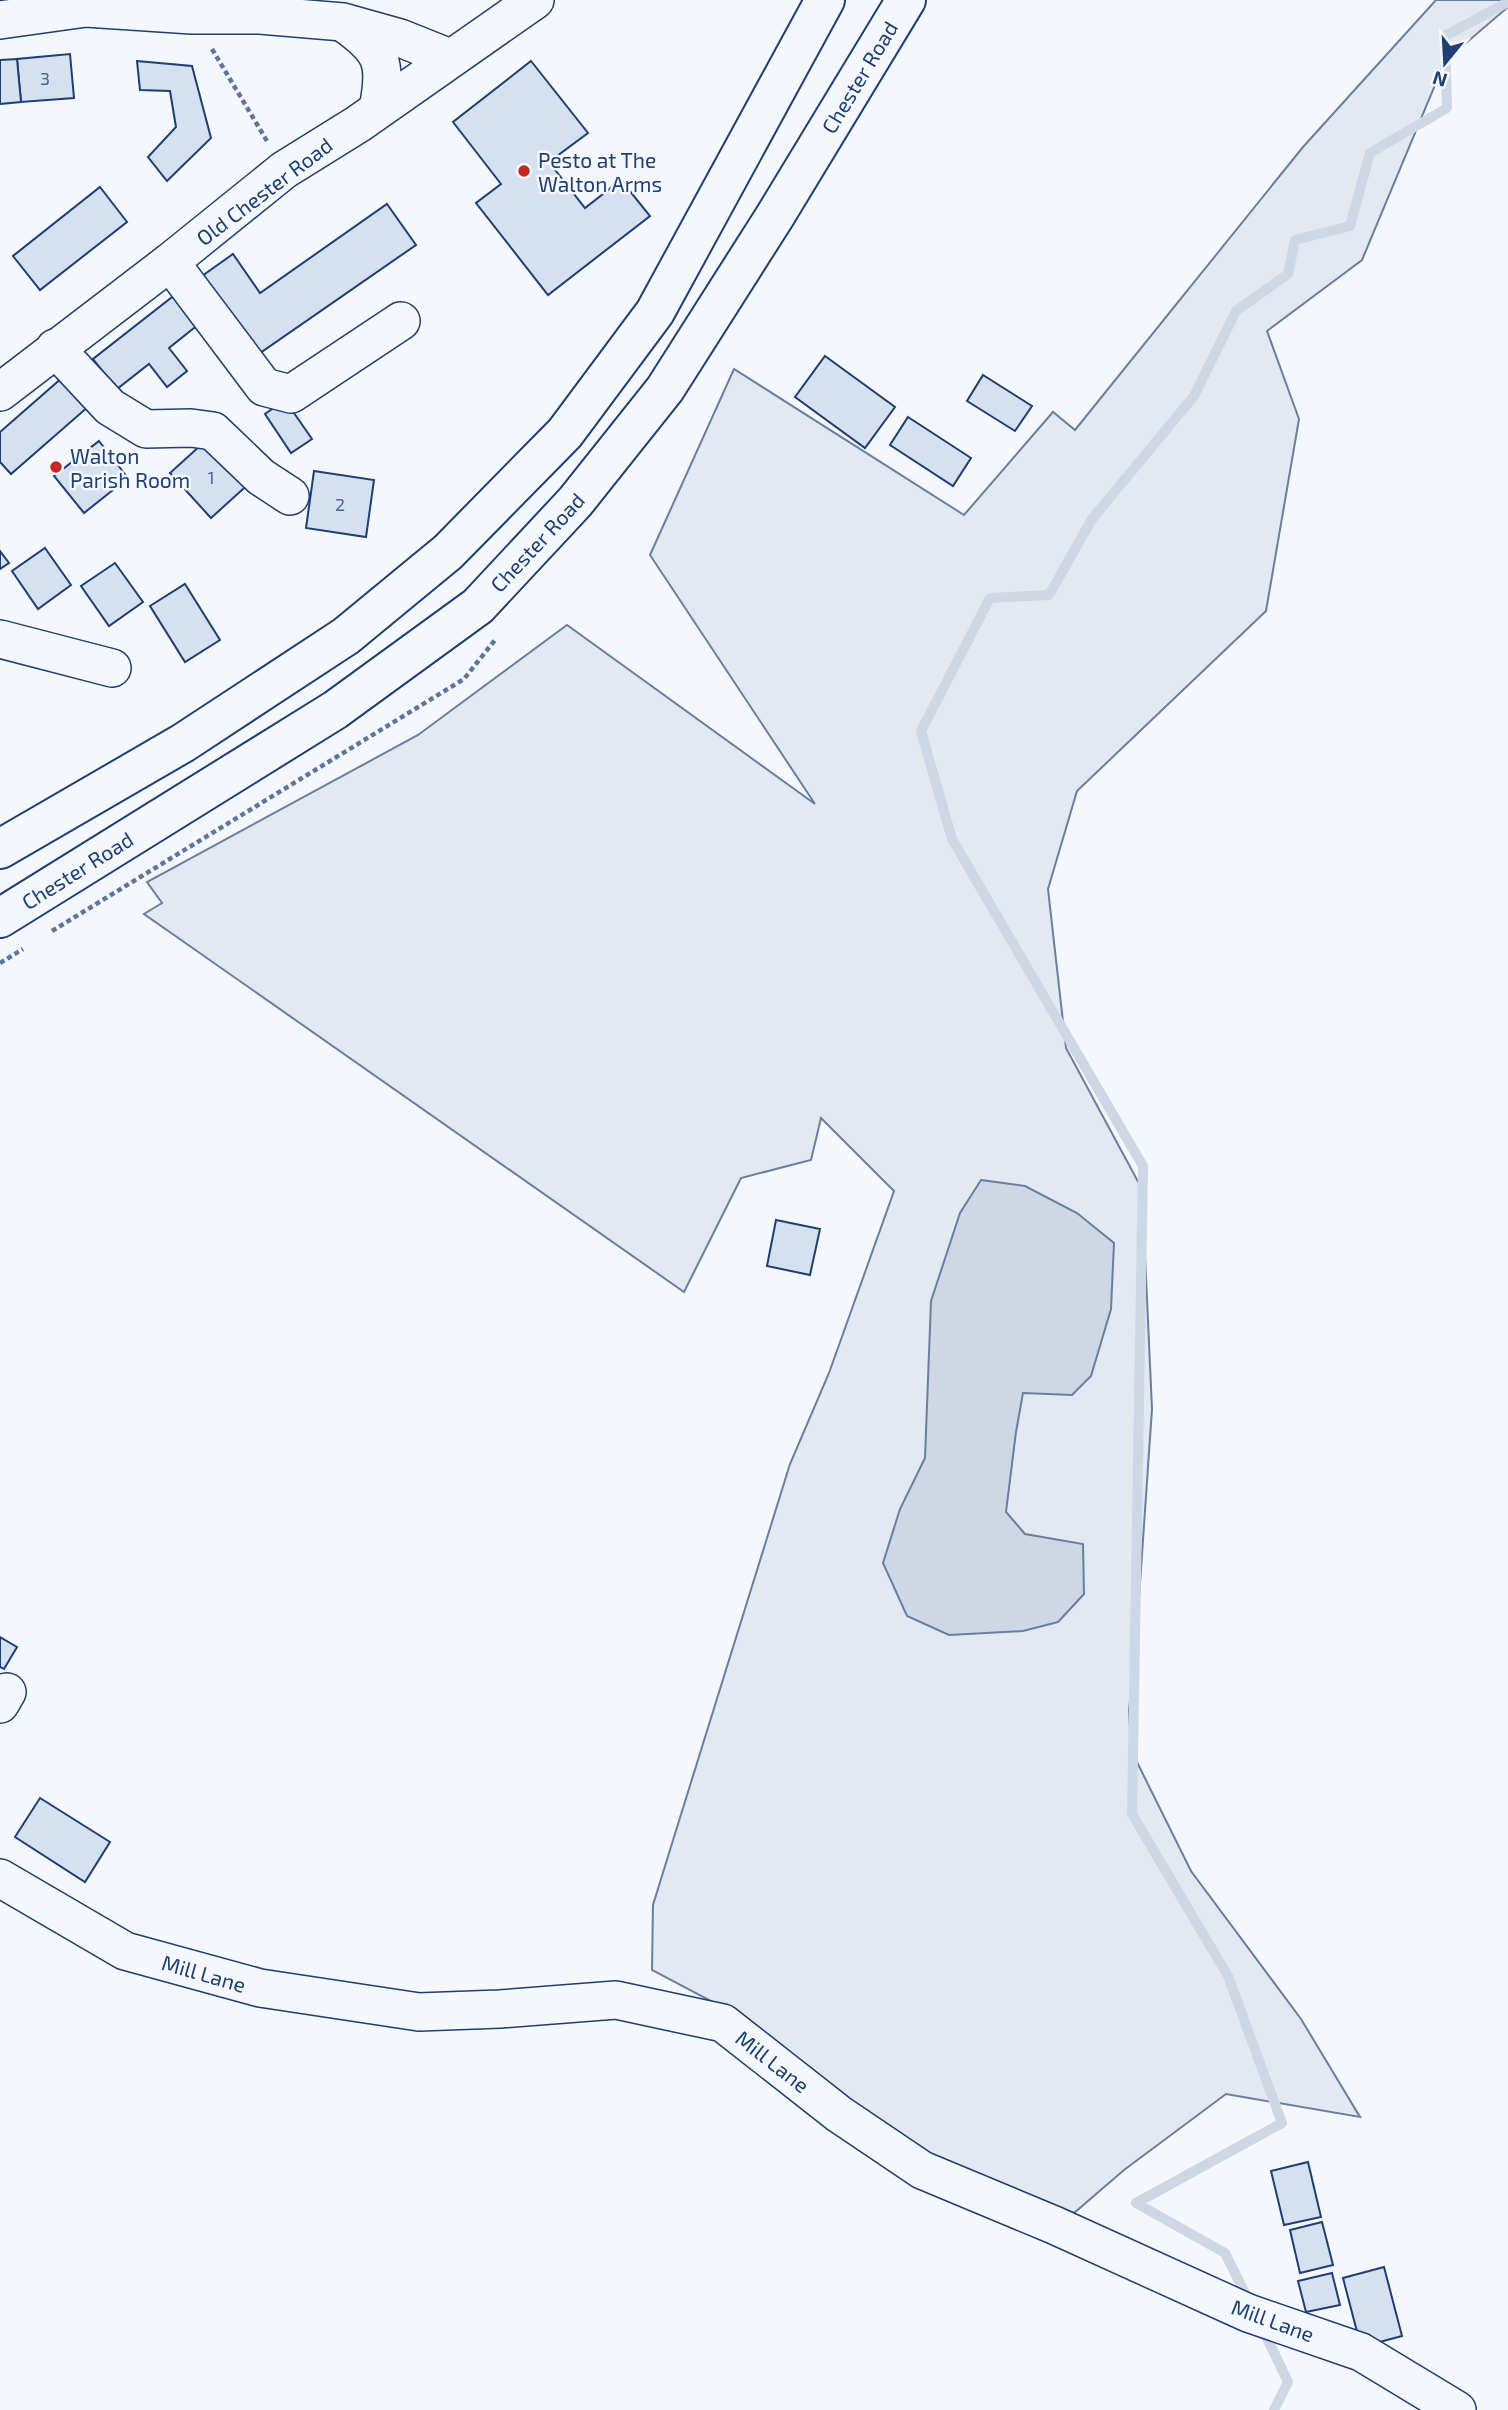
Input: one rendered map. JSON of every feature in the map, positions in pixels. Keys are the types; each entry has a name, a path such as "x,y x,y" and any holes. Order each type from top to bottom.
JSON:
{"highway":[{"path":"0,849 183,743 346,636 448,552 565,433 655,312 825,0"},
{"name":"Chester Road","path":"0,918 335,710 478,606 575,502 665,389 775,216 906,0"}],"street":[{"name":"Old Chester Road","path":"0,392 170,262 284,170 378,109 535,0"},
{"path":"0,20 86,8 192,15 261,7 344,11 450,58"},
{"path":"344,11 380,59 383,83 378,109"},
{"path":"170,262 264,387 282,392 291,394 401,321"},
{"path":"55,348 110,407 146,429 191,428 213,431 261,477 290,496"},
{"path":"0,639 112,668"},
{"name":"Mill Lane","path":"0,1878 125,1951 260,1988 419,2012 616,2000 723,2023 839,2114 922,2169 1055,2225 1248,2313 1361,2352 1457,2410"}],"path":[{"path":"192,15 284,170"}],"shaded area":[{"path":"1436,0 1508,0 1508,7 1445,61 1362,260 1267,331 1299,419 1266,611 1077,791 1048,889 1066,1048 1142,1189 1152,1409 1129,1710 1131,1750 1191,1871 1301,2019 1360,2117 1226,2094 1124,2170 1074,2213 935,2159 861,2112 728,2010 652,1970 653,1905 674,1837 790,1464 829,1373 894,1191 821,1118 811,1160 741,1178 684,1292 144,914 162,903 147,882 418,735 567,625 815,804 650,555 734,369 964,515 1053,412 1075,430 1303,147"},
{"path":"981,1180 1025,1186 1077,1213 1114,1243 1111,1309 1091,1376 1072,1395 1023,1393 1006,1512 1025,1534 1083,1544 1084,1594 1058,1622 1023,1631 949,1635 907,1616 883,1563 900,1509 925,1458 931,1301 960,1213"}],"building":[{"path":"70,54 74,98 21,102 17,59"},
{"path":"17,59 21,102 0,104 0,60"},
{"path":"137,61 192,66 211,138 167,181 148,157 176,127 170,91 140,90"},
{"name":"Pesto at The Walton Arms","path":"531,61 588,133 549,162 585,208 621,180 650,216 548,295 476,203 501,184 453,122"},
{"path":"100,187 127,222 40,290 13,256"},
{"path":"387,204 416,245 250,360 195,281 233,254 260,293"},
{"path":"176,294 199,324 169,348 187,371 167,387 149,364 117,389 93,359"},
{"path":"825,356 895,407 865,448 795,397"},
{"path":"983,375 1032,406 1015,431 967,401"},
{"path":"63,377 89,406 11,474 0,462 0,432"},
{"path":"285,400 312,439 291,453 265,414"},
{"path":"908,417 971,458 953,486 890,445"},
{"path":"212,435 253,480 211,518 170,473"},
{"path":"99,441 128,478 84,513 54,476"},
{"path":"314,471 374,480 366,537 306,528"},
{"path":"45,548 71,585 38,609 12,571"},
{"path":"0,551 9,563 0,569"},
{"path":"115,563 143,602 109,626 81,586"},
{"path":"185,584 220,640 185,662 150,606"},
{"path":"776,1220 820,1229 810,1275 767,1266"},
{"path":"0,1637 17,1647 4,1669 0,1667"},
{"path":"40,1798 110,1842 85,1882 15,1837"},
{"path":"1308,2162 1321,2217 1284,2225 1271,2171"},
{"path":"1322,2222 1333,2265 1300,2273 1290,2230"},
{"path":"1384,2267 1402,2336 1361,2347 1343,2278"},
{"path":"1332,2273 1340,2305 1306,2312 1298,2281"}],"waterway":[{"path":"1249,2301 1225,2253 1136,2203 1282,2123 1228,1976 1132,1814 1143,1166 952,839 921,731 990,598 1049,595 1092,519 1194,396 1236,311 1288,274 1295,240 1350,226 1370,153 1447,108 1445,36 1508,2"},
{"path":"1263,2330 1288,2382 1274,2410"}],"place":[{"name":"Pesto at The Walton Arms","path":"524,171"},
{"name":"Walton Parish Room","path":"56,467"}]}
